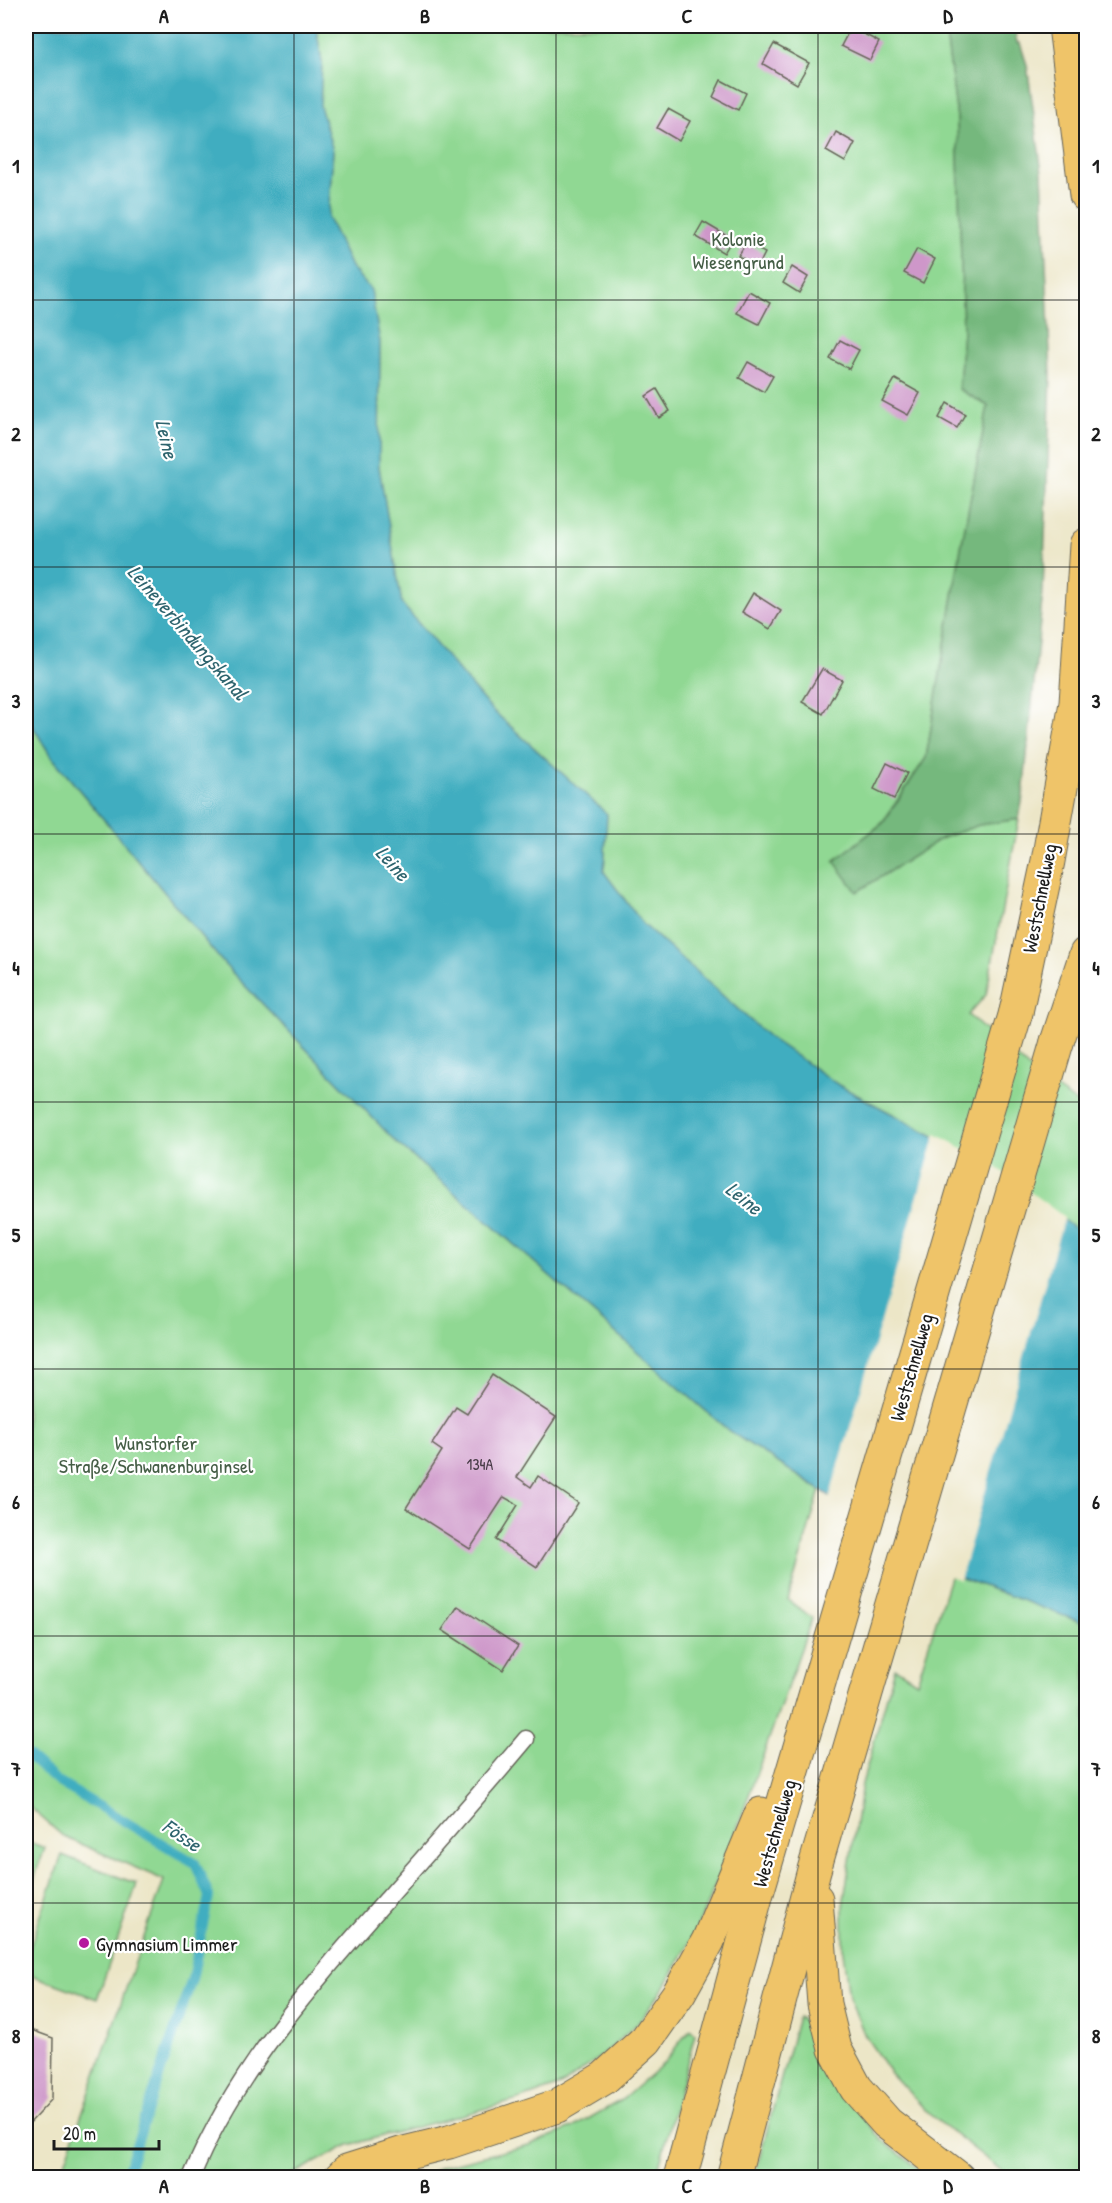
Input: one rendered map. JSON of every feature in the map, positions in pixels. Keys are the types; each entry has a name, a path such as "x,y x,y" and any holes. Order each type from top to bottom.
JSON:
{"main road":[{"path":"1065,26 1086,195"},
{"name":"Westschnellweg","path":"680,2178 757,1893 1016,1012 1048,861 1076,704 1086,545"},
{"path":"733,2178 814,1870 1057,1042 1086,954"},
{"path":"340,2178 347,2171 449,2142 557,2106 604,2078 646,2040 679,1993 708,1941 828,1648"},
{"path":"814,1870 824,2004 835,2049 856,2088 887,2123 958,2178"}],"lane":[{"path":"191,2178 206,2140 250,2071 291,2013 327,1968 478,1797 526,1739"}],"green space":[{"name":"Kolonie Wiesengrund","path":"316,26 945,26 957,118 963,330 959,389 988,406 961,548 926,758 882,823 835,861 857,891 942,838 979,825 1019,819 986,995 968,1015 1039,1077 1083,1107 1086,1086 1086,1237 990,1166 840,1086 770,1038 643,924 604,872 607,814 489,707 402,604 379,467 380,342 371,291 351,267 328,218 333,151 320,106 322,62"},
{"path":"945,26 1014,26 1017,43 1020,43 1027,65 1042,173 1051,376 1043,591 1023,796 1019,819 979,825 942,838 857,892 834,861 883,823 926,758 961,548 988,406 959,389 963,330 957,118"},
{"name":"Wunstorfer Straße/Schwanenburginsel","path":"26,715 51,756 225,965 398,1144 729,1431 820,1490 788,1600 812,1618 728,1854 695,1933 665,1986 637,2024 604,2054 565,2083 522,2099 349,2145 287,2177 60,2177 164,1880 64,1837 26,1804"},
{"path":"951,1574 1086,1624 1086,2177 1010,2177 929,2114 889,2071 865,2036 849,1997 843,1952 843,1906 862,1784 895,1668 917,1682"},
{"path":"26,1841 45,1848 26,1901"},
{"path":"62,1855 137,1884 97,1999 26,1973 26,1958"},
{"path":"798,2017 803,2020 823,2065 848,2099 882,2140 929,2177 754,2178"},
{"path":"690,2029 695,2034 656,2177 442,2178 427,2175 440,2167 529,2145 574,2127 623,2099 664,2063"}],"water":[{"path":"26,26 316,26 322,62 320,106 333,151 328,218 351,267 371,290 380,342 379,467 402,604 489,707 607,814 604,872 643,924 770,1038 840,1086 990,1166 1086,1237 1086,1624 951,1574 729,1431 398,1144 225,965 51,756 26,715"}],"pier":[{"path":"936,1134 992,1164 1064,1217 960,1580 949,1576 829,1499"}],"building":[{"path":"851,27 879,42 870,60 841,46"},
{"path":"774,44 809,63 797,84 763,64"},
{"path":"721,80 746,93 738,110 713,97"},
{"path":"668,109 690,121 679,141 657,128"},
{"path":"836,132 855,143 845,162 826,151"},
{"path":"703,222 732,239 724,253 695,236"},
{"path":"746,243 765,253 758,267 738,256"},
{"path":"917,249 935,259 923,283 904,273"},
{"path":"792,267 808,277 799,293 783,283"},
{"path":"749,291 770,303 759,324 737,313"},
{"path":"840,340 859,350 849,369 830,359"},
{"path":"748,362 773,376 764,392 739,378"},
{"path":"895,379 920,393 908,415 882,401"},
{"path":"657,389 670,411 659,418 646,396"},
{"path":"947,403 965,414 957,428 939,418"},
{"path":"753,593 781,611 770,629 742,612"},
{"path":"822,669 842,680 823,714 802,702"},
{"path":"887,763 907,773 894,799 874,789"},
{"path":"492,1375 556,1417 517,1477 531,1487 538,1476 578,1503 537,1567 496,1540 518,1505 504,1497 470,1549 406,1508 442,1451 432,1444 456,1407 467,1414"},
{"path":"458,1606 518,1646 503,1670 442,1630"},
{"path":"26,2028 53,2038 52,2099 26,2127"}],"waterway":[{"name":"Fösse","path":"26,1754 58,1782 195,1863 209,1896 192,1979 125,2178"}],"place":[{"name":"Gymnasium Limmer","path":"84,1943"}],"water label":[{"name":"Leine","path":"167,439"},
{"name":"Leineverbindungskanal","path":"188,632"},
{"name":"Leine","path":"393,863"},
{"name":"Leine","path":"744,1198"}]}
